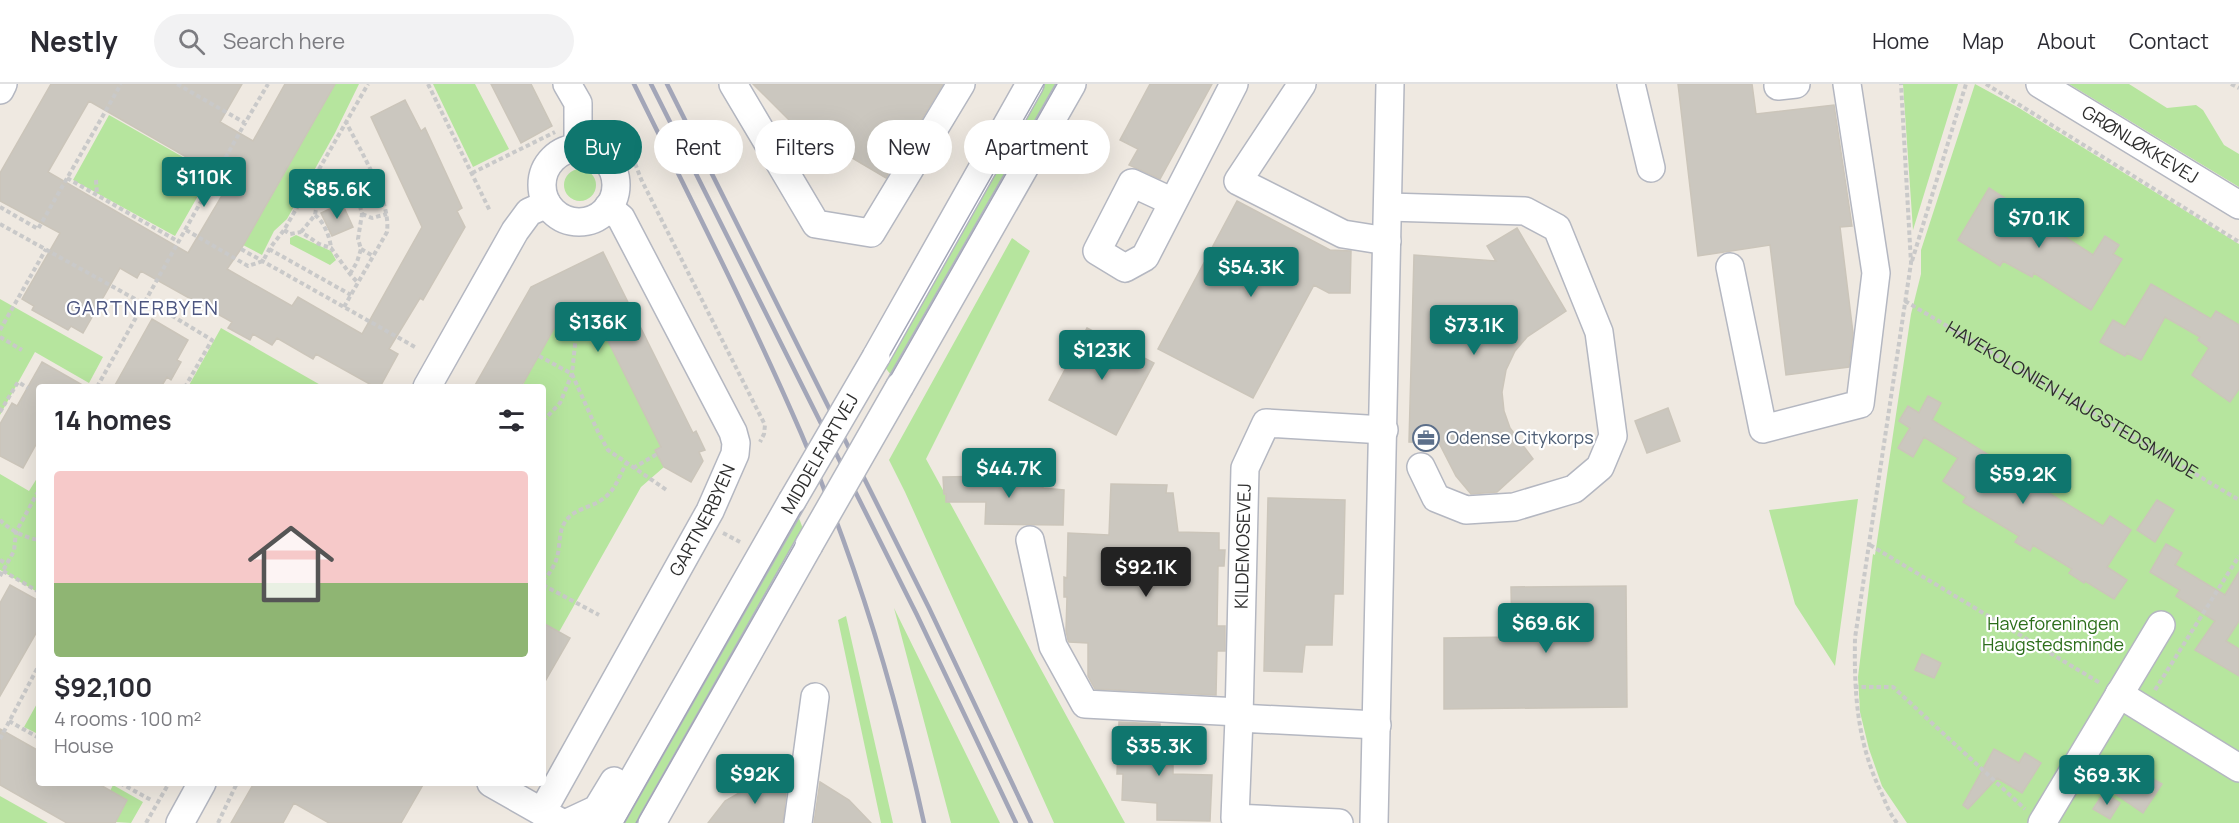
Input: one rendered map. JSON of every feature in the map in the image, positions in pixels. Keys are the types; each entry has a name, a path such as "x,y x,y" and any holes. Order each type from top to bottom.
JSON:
{"street":[{"path":"0,90 3,84"},
{"path":"567,84 578,103 578,120"},
{"path":"733,84 816,224 871,233 962,84"},
{"name":"MIDDELFARTVEJ","path":"608,823 1030,84"},
{"name":"MIDDELFARTVEJ","path":"652,823 1072,84"},
{"path":"1173,202 1234,84"},
{"path":"1302,84 1238,181 1343,234 1387,240"},
{"path":"1374,823 1390,84"},
{"path":"1631,84 1651,168"},
{"path":"1730,267 1763,429 1860,404 1876,273 1847,84"},
{"name":"GRØNLØKKEVEJ","path":"2040,84 2239,205"},
{"path":"564,148 549,163 543,174 542,187 547,204 562,218 574,222 587,221 599,216 614,196 616,183 614,174"},
{"path":"429,384 515,231 529,212 547,204"},
{"name":"GARTNERBYEN","path":"552,818 710,511 735,454 736,443 733,432 621,218 608,207"},
{"path":"1388,207 1525,211 1557,228 1599,332 1613,436 1600,467 1574,489 1514,507 1466,510 1437,498 1422,467"},
{"name":"KILDEMOSEVEJ","path":"1339,823 1234,818 1245,468 1266,423 1384,430"},
{"path":"1029,540 1053,646 1085,704 1377,725"},
{"path":"2037,819 2161,625"},
{"path":"567,823 597,809 640,740 707,651"},
{"path":"2119,694 2239,768"},
{"path":"798,823 815,697"},
{"path":"180,823 200,786"},
{"path":"496,786 552,818"}],"path":[{"path":"0,207 38,229 121,84"},
{"path":"99,384 268,84"},
{"path":"186,230 248,266 262,261 284,230 368,84"},
{"path":"428,84 490,211"},
{"path":"1900,84 1911,263"},
{"path":"1897,823 1873,776 1860,731 1854,687 1855,638 1911,263 1966,84"},
{"path":"1986,84 2239,242"},
{"path":"2230,84 2239,88"},
{"path":"180,85 245,123"},
{"path":"344,307 387,232 385,203 346,121"},
{"path":"472,173 526,147"},
{"path":"313,179 326,186 333,184 348,186 371,174"},
{"path":"639,174 765,425 759,444"},
{"path":"67,178 179,242"},
{"path":"96,180 97,194"},
{"path":"350,274 361,249 358,239 362,214 354,183"},
{"path":"284,230 290,234 301,232 315,215 317,203 326,186"},
{"path":"362,214 372,218 387,214"},
{"path":"315,215 320,219 330,239 331,248 358,282"},
{"path":"0,224 212,340 187,384"},
{"path":"301,232 319,244 331,248"},
{"path":"0,330 46,249"},
{"path":"241,249 415,347"},
{"path":"269,249 351,295"},
{"path":"361,249 373,256"},
{"name":"HAVEKOLONIEN HAUGSTEDSMINDE","path":"1905,301 2239,500"},
{"path":"546,418 560,403 572,374 576,335 568,314"},
{"path":"0,337 22,350"},
{"path":"539,356 572,374 608,450 668,491"},
{"path":"0,412 18,382 28,388"},
{"path":"633,468 657,454"},
{"path":"546,579 558,556 560,532 564,522 572,514 603,499 612,490 626,464"},
{"path":"0,576 14,551 16,532 36,495"},
{"path":"0,520 16,532 36,540"},
{"path":"1870,545 2119,694"},
{"path":"2143,708 2239,556"},
{"path":"0,560 7,564"},
{"path":"3,571 36,590"},
{"path":"546,585 599,615"},
{"path":"0,739 36,671"},
{"path":"1854,687 1893,687 2037,819"},
{"path":"9,722 36,736"},
{"path":"125,786 151,800"},
{"path":"146,823 166,786"},
{"path":"218,823 236,786"}],"green space":[{"path":"335,84 359,84 335,133 287,219 274,231 262,255 243,245"},
{"path":"433,84 475,84 509,149 473,167"},
{"path":"1038,84 1063,84 1043,120 1017,120"},
{"path":"1903,84 1958,84 1913,230"},
{"name":"Haveforeningen Haugstedsminde","path":"1975,84 2019,108 2239,244 2239,823 1907,823 1882,786 1869,749 1860,712 1858,677 1873,554 1875,555 1911,314 1921,274 1921,250"},
{"path":"2069,84 2129,84 2167,108 2196,105 2203,110 2224,145 2239,154 2239,187"},
{"path":"109,115 211,173 175,236 73,180"},
{"path":"569,174 591,174 595,179 595,191 586,200 574,200 565,191 565,179"},
{"path":"987,174 1012,174 895,380 880,361"},
{"path":"296,235 331,251 336,260 330,265 290,244 290,238"},
{"path":"1012,238 1030,251 926,459 1125,823 1054,823 889,460"},
{"path":"0,299 103,357 89,383 35,352 0,415"},
{"path":"596,300 602,329 661,447 656,450 664,467 641,487 559,632 546,625 546,384 523,383 560,318"},
{"path":"221,328 319,384 190,384"},
{"path":"0,474 29,491 36,480 36,591 0,570"},
{"path":"1858,499 1835,666 1795,604 1769,510"},
{"path":"796,510 806,537 644,823 617,823"},
{"path":"894,608 1000,823 951,823"},
{"path":"846,616 893,823 881,823 838,620"},
{"path":"36,705 36,733 24,727"},
{"path":"115,786 143,802 131,823 115,822 127,800 110,791"},
{"path":"0,796 48,823 0,823"}],"building":[{"path":"51,84 242,84 220,122 253,141 285,84 335,84 241,249 227,269 292,306 298,297 362,334 422,227 371,117 405,100 421,131 425,128 462,208 457,211 465,227 423,300 420,298 389,349 398,354 382,384 370,384 316,354 313,359 277,338 272,345 253,334 250,340 228,328 232,322 141,271 137,278 120,268 83,333 71,326 68,330 32,310 34,306 22,299 60,233 0,201 0,173","holes":["89,101 230,182 188,253 48,172"]},
{"path":"491,84 531,84 552,126 521,143"},
{"path":"753,84 943,84 921,120 867,120 867,167 855,160 855,120 789,120"},
{"path":"1150,84 1212,84 1160,179 1129,165 1138,149 1120,140"},
{"path":"1678,84 1752,84 1756,114 1834,105 1852,226 1840,227 1853,333 1849,367 1786,375 1770,245 1698,256"},
{"path":"1989,188 2093,255 2105,236 2119,245 2113,254 2122,259 2091,310 2034,273 2032,277 2003,261 2000,266 1958,240"},
{"path":"1237,201 1330,250 1351,251 1350,293 1329,293 1314,285 1253,398 1158,349"},
{"path":"342,203 353,227 332,236 321,213"},
{"path":"1517,228 1566,311 1527,337 1515,351 1506,370 1502,392 1504,411 1510,428 1533,459 1497,492 1471,494 1456,476 1439,443 1409,442 1414,255 1496,261 1487,246"},
{"path":"603,252 693,433 696,431 705,450 699,452 703,461 691,482 664,467 655,450 661,447 589,303 560,318 523,384 476,384 531,287"},
{"path":"2151,284 2211,319 2216,311 2239,325 2239,389 2230,402 2192,375 2209,348 2198,340 2200,337 2165,317 2141,360 2127,353 2125,356 2100,342 2113,320 2125,327"},
{"path":"152,319 188,340 177,360 181,362 171,380 167,377 163,384 116,384"},
{"path":"1087,328 1154,363 1116,435 1049,400"},
{"path":"42,362 81,384 36,384 36,444 23,468 0,456 0,424 12,403 17,406"},
{"path":"1928,396 1941,403 1932,420 2005,465 2003,469 2040,490 2041,488 2103,526 2110,516 2131,530 2107,567 2127,580 2114,599 2069,573 2072,569 2033,545 2030,551 2015,542 2019,536 1963,502 1966,497 1943,481 1958,458 1924,437 1913,457 1898,448 1910,428 1899,421 1908,406 1919,413"},
{"path":"1668,408 1680,441 1647,453 1635,421"},
{"path":"1043,475 1043,488 1064,490 1063,525 985,524 986,502 946,502 946,494 944,494 943,477"},
{"path":"1111,484 1167,485 1166,493 1173,493 1178,532 1219,533 1219,550 1225,550 1224,566 1218,566 1217,626 1225,626 1225,651 1217,651 1216,695 1095,689 1088,676 1088,643 1069,642 1068,640 1064,577 1067,578 1068,533 1109,535"},
{"path":"1268,498 1345,500 1343,594 1334,594 1332,645 1305,645 1302,672 1264,671"},
{"path":"2157,500 2174,510 2155,542 2137,530"},
{"path":"2166,544 2182,553 2175,565 2225,595 2239,572 2239,621 2226,641 2239,649 2239,676 2195,650 2215,621 2176,596 2180,590 2150,572"},
{"path":"10,585 36,599 36,633 0,696 0,603"},
{"path":"1626,586 1627,707 1444,709 1444,638 1512,637 1511,587"},
{"path":"546,625 570,638 546,680"},
{"path":"1922,654 1941,663 1934,678 1915,670"},
{"path":"1119,722 1160,724 1161,766 1173,765 1173,774 1212,775 1210,821 1157,820 1157,803 1122,800 1123,774 1117,774"},
{"path":"0,729 36,749 36,786 102,786 127,800 115,823 67,823 0,785"},
{"path":"1994,749 2019,763 2025,753 2041,763 2022,793 1997,778 1968,809 1963,805"},
{"path":"2126,763 2162,784 2143,813 2111,791"},
{"path":"785,778 783,823 708,823 725,801 753,785"},
{"path":"820,782 849,800 871,823 814,823"},
{"path":"252,786 422,786 401,823 329,823 294,803 283,823 231,823"},
{"path":"2104,792 2120,803 2110,819 2093,809"}],"tram line":[{"path":"624,823 1044,84"},
{"path":"636,823 1057,84"}],"railway":[{"path":"634,84 720,258 821,480 856,576 887,674 924,823"},
{"path":"651,84 917,615 1016,823"},
{"path":"667,84 929,608 1031,823"}],"place":[{"name":"Odense Citykorps","path":"1426,438"}],"district":[{"name":"GARTNERBYEN","path":"143,308"}]}
